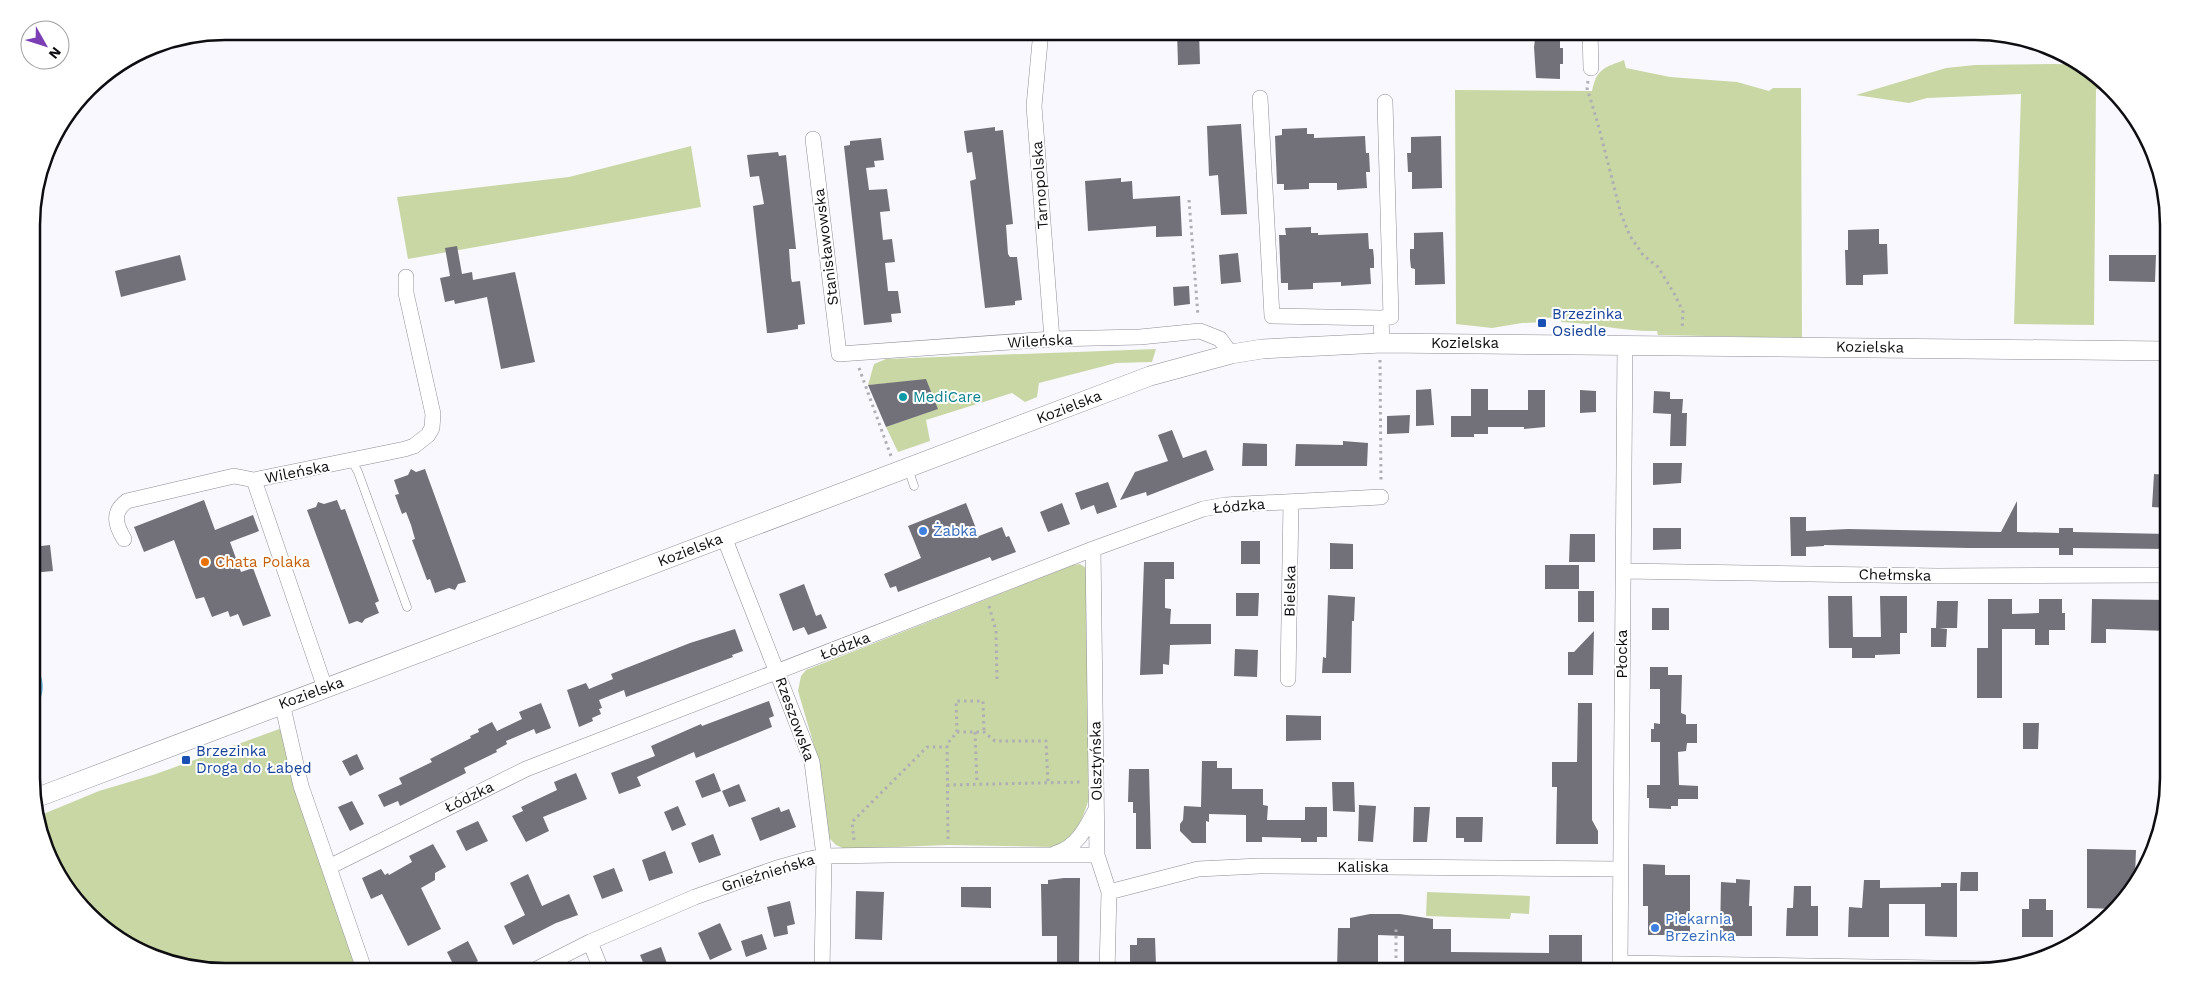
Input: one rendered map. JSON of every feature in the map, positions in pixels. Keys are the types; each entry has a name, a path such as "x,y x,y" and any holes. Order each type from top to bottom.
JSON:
{"street":[{"name":"Tarnopolska","path":"1040,40 1034,106 1052,339"},
{"path":"1590,40 1591,68"},
{"path":"1260,98 1272,316 1391,317 1385,102"},
{"name":"Stanisławowska","path":"813,139 846,354"},
{"name":"Wileńska","path":"124,539 116,516 117,510 127,501 234,476 254,480 352,461 405,449 422,441 432,428 433,414 406,293 406,277"},
{"path":"1381,318 1381,351"},
{"name":"Wileńska","path":"846,354 1052,339 1140,337 1200,331"},
{"path":"1200,331 1220,338 1231,354"},
{"name":"Kozielska","path":"41,796 282,703 1150,376 1231,354 1262,349 1381,351 1625,346 2160,351"},
{"name":"Płocka","path":"1620,963 1625,346"},
{"path":"254,480 325,688"},
{"name":"Łódzka","path":"329,867 526,769 1093,549 1203,509 1225,505 1381,497"},
{"name":"Bielska","path":"1288,679 1291,502"},
{"name":"Rzeszowska","path":"724,537 812,762 824,856 822,963"},
{"name":"Olsztyńska","path":"1093,549 1097,855 1109,892 1107,963"},
{"name":"Chełmska","path":"1623,571 1937,576 2160,575"},
{"path":"282,703 301,786 362,963"},
{"name":"Gnieźnieńska","path":"1052,854 1060,852 1072,844 1088,825 1097,807"},
{"name":"Gnieźnieńska","path":"549,963 590,942 704,894 777,868 824,856 1097,855"},
{"name":"Kaliska","path":"1109,892 1198,869 1242,867 1620,869"},
{"path":"590,942 598,963"}],"lane":[{"path":"352,461 358,472 407,607"},
{"path":"902,470 914,486"}],"path":[{"path":"1591,68 1587,88 1621,214 1630,236 1643,255 1658,267 1683,312 1680,335"},
{"path":"1189,200 1200,331"},
{"path":"1381,351 1381,497"},
{"path":"846,354 902,470"},
{"path":"983,592 996,631 997,682"},
{"path":"948,855 946,747 957,732 956,701 983,701 984,732"},
{"path":"957,732 984,732 995,741 1046,741 1048,783"},
{"path":"975,732 976,784"},
{"path":"855,856 852,822 927,747 946,747"},
{"path":"947,785 1097,782"},
{"path":"1396,929 1396,963"}],"green space":[{"path":"1624,60 1626,68 1670,77 1737,82 1769,91 1773,88 1801,88 1802,338 1658,335 1657,331 1561,322 1561,317 1544,318 1544,322 1522,323 1492,328 1456,324 1455,90 1592,91 1596,78 1602,70"},
{"path":"1975,65 2067,65 2100,88 2096,89 2094,325 2014,324 2021,94 1927,98 1909,103 1856,95 1946,68"},
{"path":"691,146 701,207 408,259 397,197 569,177"},
{"path":"1156,349 1152,362 1116,363 1039,383 1037,397 1025,402 1012,393 926,420 930,441 898,452 886,427 936,409 926,380 868,385 874,364 886,359"},
{"path":"1080,564 1086,568 1087,574 1089,798 1084,814 1072,834 1066,840 1051,847 948,845 845,849 836,845 828,837 818,759 798,691 801,676 806,670 1073,565"},
{"path":"282,728 355,963 213,963 177,957 154,949 132,938 112,925 94,909 78,891 59,860 46,826 44,814 99,791 156,774"},
{"path":"1427,892 1530,896 1529,914 1511,913 1510,919 1426,916"}],"water":[{"path":"40,674 43,686 40,700"}],"building":[{"path":"1177,40 1199,40 1200,64 1178,65"},
{"path":"1535,40 1560,40 1560,48 1563,48 1563,64 1560,64 1560,79 1536,78"},
{"path":"1241,124 1247,214 1221,215 1218,175 1209,176 1207,126"},
{"path":"995,127 995,131 1003,130 1013,224 1006,225 1008,254 1010,257 1017,257 1022,300 1015,301 1015,305 985,308 970,181 976,179 972,152 967,153 964,131"},
{"path":"1307,128 1307,134 1314,134 1314,138 1365,136 1366,153 1369,153 1370,172 1366,172 1367,188 1337,190 1337,183 1309,183 1309,189 1284,190 1284,184 1277,184 1275,136 1282,135 1282,129"},
{"path":"1441,136 1442,188 1412,189 1412,172 1408,172 1407,153 1411,153 1411,137"},
{"path":"881,138 884,160 874,161 875,167 866,168 869,190 887,189 890,211 880,212 883,240 892,239 895,262 885,263 888,291 898,291 901,313 891,314 892,322 864,325 844,146 850,145 850,141"},
{"path":"778,152 779,156 786,155 796,249 789,249 791,278 792,282 800,281 805,324 798,325 798,329 767,333 753,206 764,204 759,176 750,177 747,155"},
{"path":"1121,178 1121,182 1132,181 1133,199 1180,196 1182,236 1156,237 1156,226 1088,231 1085,181"},
{"path":"1311,227 1311,233 1318,233 1318,235 1368,233 1369,249 1373,249 1374,258 1374,268 1370,268 1371,284 1341,286 1341,282 1313,283 1313,289 1288,290 1288,283 1281,283 1279,235 1286,235 1285,228"},
{"path":"1879,229 1879,244 1887,244 1888,274 1863,275 1863,285 1846,285 1845,250 1848,250 1848,230"},
{"path":"1443,232 1445,284 1415,285 1415,269 1411,268 1410,259 1410,249 1414,249 1414,233"},
{"path":"457,246 462,274 472,272 473,280 515,272 535,362 501,369 487,297 455,304 454,300 445,302 440,278 450,276 445,248"},
{"path":"1238,253 1241,282 1221,284 1219,255"},
{"path":"180,255 186,280 121,297 115,271"},
{"path":"2109,255 2156,255 2155,282 2109,281"},
{"path":"1189,286 1190,304 1174,306 1173,287"},
{"name":"MediCare","path":"926,379 938,409 886,427 868,385"},
{"path":"1431,389 1434,425 1416,426 1416,390"},
{"path":"1471,389 1488,389 1488,410 1528,410 1528,390 1545,390 1545,427 1524,429 1524,427 1488,427 1488,434 1474,434 1474,437 1451,437 1451,416 1471,416"},
{"path":"1580,390 1596,391 1596,412 1580,413"},
{"path":"1654,391 1670,392 1670,399 1683,399 1682,413 1687,413 1686,446 1670,446 1671,414 1653,413"},
{"path":"1410,415 1409,433 1387,434 1387,416"},
{"path":"1172,430 1183,458 1206,450 1214,470 1147,496 1146,492 1120,500 1135,472 1168,461 1158,435"},
{"path":"1343,441 1368,443 1367,466 1295,466 1296,444 1343,445"},
{"path":"1243,443 1267,444 1267,466 1242,466"},
{"path":"1653,463 1682,463 1681,483 1653,485"},
{"path":"411,469 416,472 425,469 466,582 458,584 455,590 449,588 435,593 430,579 427,580 412,540 415,539 406,512 402,514 395,495 399,494 394,480 408,475"},
{"path":"2154,474 2160,474 2160,508 2152,507"},
{"path":"1108,482 1117,507 1097,514 1094,505 1081,510 1075,493"},
{"name":"Chata Polaka","path":"204,500 215,530 253,515 259,531 230,542 241,572 253,568 271,616 243,626 238,614 230,617 228,611 212,617 204,597 196,599 174,540 144,552 134,527"},
{"path":"337,500 341,510 345,509 379,601 375,603 379,613 365,619 362,623 357,621 349,624 307,510 316,507 318,502 324,504"},
{"path":"2017,501 2017,532 2059,533 2059,528 2073,528 2073,532 2160,534 2160,549 2073,548 2073,555 2059,555 2059,548 1824,545 1806,547 1806,556 1791,556 1790,517 1806,517 1806,531 1848,529 2001,532"},
{"path":"966,503 979,536 1002,527 1006,537 1009,536 1016,552 992,561 990,557 898,592 896,586 890,588 884,574 921,558 908,526"},
{"path":"1062,503 1070,524 1048,532 1040,512"},
{"path":"1653,528 1681,528 1681,549 1653,550"},
{"path":"1570,534 1595,534 1595,562 1569,562"},
{"path":"1241,541 1260,541 1260,564 1241,564"},
{"path":"1330,543 1353,544 1353,569 1330,569"},
{"path":"50,545 53,571 40,572 40,546"},
{"path":"1144,562 1174,562 1174,579 1165,579 1165,608 1171,609 1170,624 1211,624 1211,644 1170,645 1169,665 1163,664 1163,674 1140,675"},
{"path":"1545,565 1579,565 1579,589 1545,589"},
{"path":"804,584 816,616 821,614 827,628 808,635 804,627 793,631 779,594"},
{"path":"1578,591 1594,591 1594,622 1578,622"},
{"path":"1236,593 1259,593 1258,616 1236,616"},
{"path":"1328,595 1355,597 1354,621 1352,621 1351,673 1322,673 1323,657 1326,658"},
{"path":"1828,596 1852,596 1853,637 1881,637 1880,596 1907,596 1907,633 1900,633 1900,654 1875,655 1875,658 1852,658 1852,648 1829,648"},
{"path":"1988,599 2012,599 2012,614 2039,613 2039,599 2062,599 2062,613 2065,613 2065,630 2049,630 2049,645 2035,645 2035,629 2002,629 2002,698 1977,698 1977,648 1988,648"},
{"path":"2092,599 2160,600 2160,631 2106,629 2106,643 2091,643"},
{"path":"1937,601 1958,601 1957,628 1939,628 1947,629 1946,647 1931,647 1931,628 1936,628"},
{"path":"1652,608 1669,608 1669,630 1652,630"},
{"path":"735,629 743,651 732,655 733,657 626,697 624,690 599,700 602,708 599,709 601,714 592,718 593,721 579,727 567,690 586,683 589,689 613,679 611,674 690,643"},
{"path":"1594,631 1593,675 1568,675 1568,652 1574,652"},
{"path":"1235,649 1258,650 1257,677 1234,676"},
{"path":"1650,667 1668,667 1668,675 1682,675 1681,713 1686,715 1686,724 1697,724 1697,743 1687,743 1686,751 1678,752 1679,785 1698,786 1698,799 1678,799 1678,806 1671,806 1671,809 1649,808 1649,798 1647,798 1647,785 1660,785 1660,742 1651,742 1651,729 1654,729 1654,723 1660,724 1660,689 1650,689"},
{"path":"769,701 774,716 769,718 772,727 696,758 694,752 637,777 641,786 619,794 611,773 655,756 651,746 701,724 702,726"},
{"path":"541,703 551,728 536,734 534,729 506,741 507,744 496,750 497,752 464,768 466,773 400,806 398,801 384,807 378,795 402,784 399,778 432,762 430,759 471,738 470,736 479,732 478,729 492,722 497,731 522,719 519,712"},
{"path":"1578,703 1592,703 1592,820 1598,831 1598,844 1556,844 1557,787 1552,787 1552,762 1577,762"},
{"path":"1286,715 1321,716 1321,740 1286,741"},
{"path":"2023,723 2039,723 2038,749 2023,749"},
{"path":"357,754 364,769 350,776 342,761"},
{"path":"1202,761 1217,761 1217,768 1232,768 1232,789 1263,789 1263,805 1268,806 1267,820 1305,820 1305,807 1327,807 1327,837 1317,837 1317,842 1301,842 1301,838 1262,837 1262,842 1246,842 1246,815 1209,814 1209,822 1206,821 1206,843 1192,843 1180,831 1180,824 1183,820 1184,806 1201,807"},
{"path":"1129,769 1149,769 1151,849 1136,849 1136,813 1133,813 1133,802 1128,802"},
{"path":"576,773 587,799 543,817 549,831 526,842 512,816 523,811 521,807 557,790 554,782"},
{"path":"714,773 721,791 702,798 695,781"},
{"path":"1332,782 1354,782 1355,812 1333,811"},
{"path":"739,784 746,801 729,807 722,791"},
{"path":"352,801 364,824 350,831 338,807"},
{"path":"1359,805 1376,806 1373,842 1358,841"},
{"path":"678,806 686,825 672,831 664,812"},
{"path":"779,807 781,812 789,809 796,827 760,841 751,818"},
{"path":"1414,807 1430,807 1427,842 1413,842"},
{"path":"1456,817 1483,817 1482,842 1464,842 1464,838 1456,838"},
{"path":"478,821 488,841 466,851 456,831"},
{"path":"713,834 721,855 699,863 691,843"},
{"path":"433,844 446,867 435,873 435,880 421,888 441,929 408,946 382,894 371,899 362,878 381,869 385,875 388,873 389,875 412,862 409,856"},
{"path":"2087,849 2136,850 2135,871 2122,891 2106,909 2087,908"},
{"path":"665,851 673,873 649,881 642,860"},
{"path":"1643,864 1665,865 1665,875 1690,875 1690,935 1648,935 1648,906 1643,906"},
{"path":"614,868 623,891 602,899 593,876"},
{"path":"1961,872 1978,872 1978,891 1960,891"},
{"path":"528,874 542,906 569,894 578,915 556,923 513,945 504,926 525,915 510,883"},
{"path":"1080,878 1079,963 1057,963 1057,936 1042,936 1041,884 1048,884 1048,880"},
{"path":"1736,879 1750,880 1749,906 1752,906 1752,936 1720,936 1721,882 1736,883"},
{"path":"1864,880 1880,880 1880,888 1941,887 1941,883 1957,883 1957,937 1925,936 1925,904 1889,904 1889,937 1848,937 1849,907 1862,908"},
{"path":"1794,886 1811,886 1811,906 1818,906 1818,936 1786,936 1787,908 1793,908"},
{"path":"961,887 991,887 991,908 961,907"},
{"path":"856,891 884,892 882,940 855,939"},
{"path":"2029,899 2046,899 2046,910 2053,910 2053,937 2022,937 2022,909 2029,909"},
{"path":"790,901 795,924 787,926 788,934 774,937 767,907"},
{"path":"1370,914 1400,914 1433,919 1433,929 1451,929 1451,952 1549,953 1549,935 1582,935 1582,963 1404,963 1404,936 1378,935 1378,963 1337,963 1338,928 1350,928 1350,918"},
{"path":"720,923 732,950 710,960 698,933"},
{"path":"762,934 767,949 746,957 741,941"},
{"path":"1137,938 1155,938 1156,963 1130,963 1130,945 1137,945"},
{"path":"468,941 478,961 474,963 452,963 447,952"},
{"path":"661,947 667,963 643,963 640,955"}],"place":[{"name":"Brzezinka Osiedle","path":"1542,323"},
{"name":"MediCare","path":"903,397"},
{"name":"Żabka","path":"923,531"},
{"name":"Chata Polaka","path":"205,562"},
{"name":"Brzezinka Droga do Łabęd","path":"186,760"},
{"name":"Piekarnia Brzezinka","path":"1655,928"}]}
